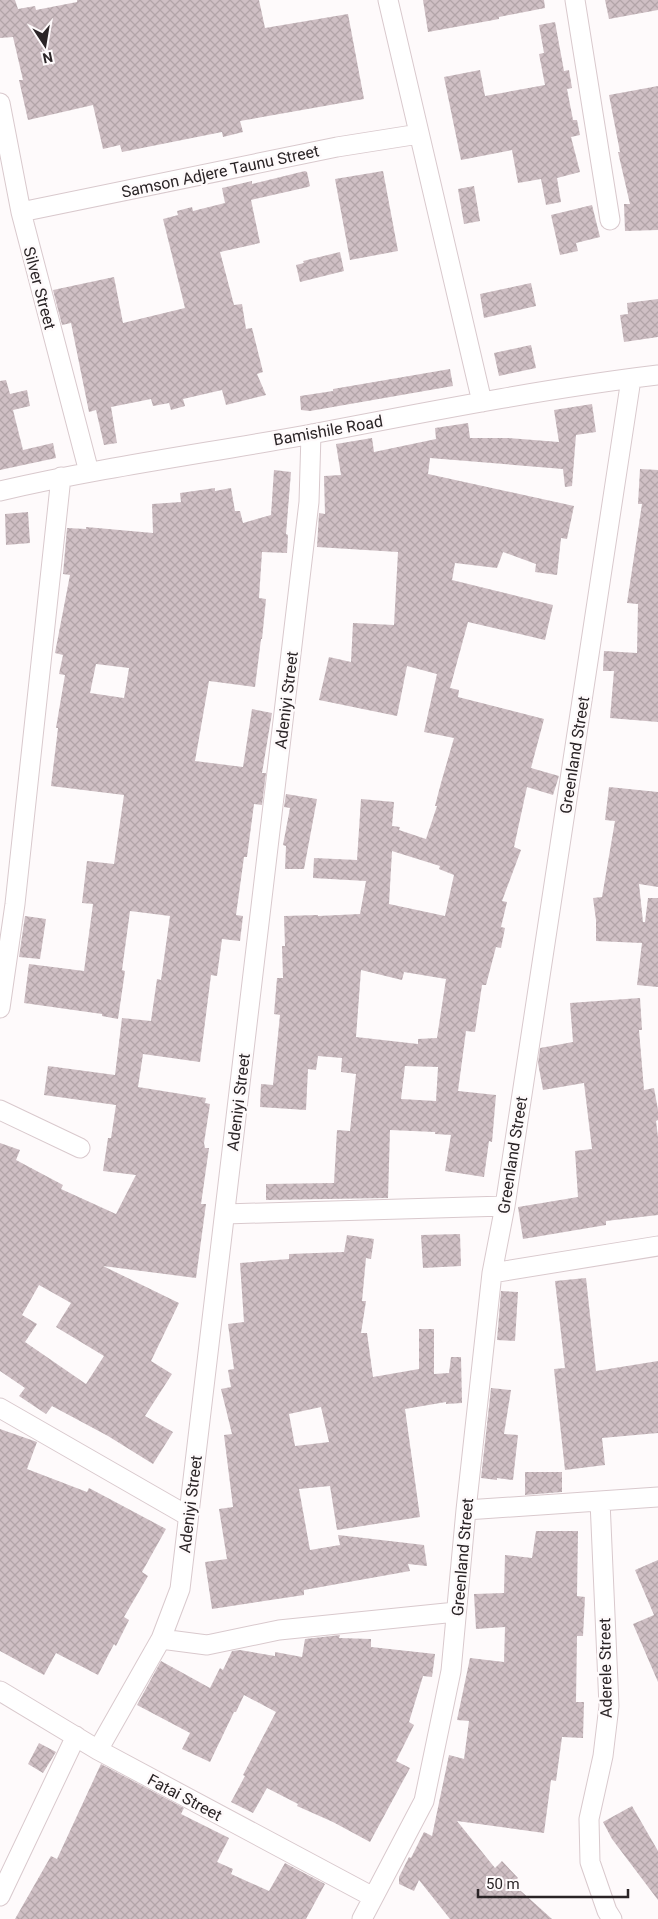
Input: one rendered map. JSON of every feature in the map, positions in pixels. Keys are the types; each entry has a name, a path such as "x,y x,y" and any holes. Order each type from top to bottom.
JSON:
{"street":[{"path":"388,0 482,402"},
{"path":"575,0 610,220"},
{"name":"Silver Street","path":"0,103 21,212 90,472"},
{"name":"Samson Adjere Taunu Street","path":"21,212 337,147 419,134"},
{"name":"Bamishile Road","path":"0,491 61,477 311,434 482,402 658,375"},
{"name":"Greenland Street","path":"362,1919 424,1801 451,1671 466,1510 492,1273 505,1206 631,379"},
{"name":"Adeniyi Street","path":"98,1750 161,1639 180,1589 309,502 311,434"},
{"path":"0,1008 8,902 61,477"},
{"path":"0,1110 80,1148"},
{"path":"225,1214 505,1206"},
{"path":"492,1273 658,1246"},
{"path":"0,1408 188,1516"},
{"path":"466,1510 658,1498"},
{"name":"Aderele Street","path":"600,1501 608,1706 603,1756 589,1819 590,1862 607,1911 612,1919"},
{"path":"161,1639 207,1645 279,1630 456,1612"},
{"name":"Fatai Street","path":"0,1692 98,1750 373,1897"},
{"path":"0,1896 76,1736"}],"building":[{"path":"0,0 15,0 18,9 35,6 36,10 77,2 77,0 259,0 265,28 348,14 364,99 240,121 243,132 223,137 222,132 122,152 120,145 103,149 93,105 28,120 19,80 23,80 13,37 0,38"},
{"path":"423,0 544,0 545,8 499,17 499,19 428,32"},
{"path":"605,0 658,0 658,10 609,19"},
{"path":"555,22 564,71 569,70 572,88 567,89 573,120 577,120 580,135 571,137 580,172 557,178 561,202 546,205 541,179 518,183 512,150 461,160 444,77 480,70 485,96 545,85 539,54 544,53 539,25"},
{"path":"658,86 658,230 625,231 624,204 630,204 618,152 620,152 609,95"},
{"path":"383,171 398,251 350,260 335,179"},
{"path":"307,172 310,186 251,200 260,243 220,252 234,305 242,304 246,329 252,328 263,372 257,374 266,395 226,405 222,390 183,399 185,406 171,410 169,403 153,406 151,399 111,407 117,443 104,445 96,410 89,412 71,323 62,325 53,290 114,277 123,323 185,308 163,219 178,215 177,211 192,207 193,211 225,203 222,188 252,181 252,184"},
{"path":"474,186 480,221 464,224 458,189"},
{"path":"592,205 600,237 576,243 578,251 560,255 551,215"},
{"path":"340,252 344,271 300,282 296,265 304,263 303,261"},
{"path":"531,283 536,306 484,318 480,294"},
{"path":"658,299 658,337 624,342 620,315 628,314 627,303"},
{"path":"531,345 536,368 499,376 494,353"},
{"path":"450,369 453,386 310,411 301,410 300,396"},
{"path":"6,380 10,394 27,390 30,406 13,410 23,450 53,443 56,458 0,470 0,381"},
{"path":"592,404 596,432 576,435 572,486 565,487 563,469 430,458 428,474 574,506 567,539 561,538 557,575 535,572 536,564 503,552 497,568 455,563 452,580 553,605 545,640 468,622 450,688 459,690 458,697 544,719 531,768 559,776 553,795 527,787 514,847 521,850 502,901 507,902 501,927 505,928 501,948 496,947 486,985 482,985 475,1032 466,1031 458,1091 496,1095 492,1142 489,1141 484,1177 445,1171 451,1135 435,1134 435,1132 390,1130 388,1198 266,1200 266,1184 334,1183 337,1130 350,1131 356,1074 341,1072 342,1058 318,1056 316,1070 308,1069 306,1110 260,1107 261,1084 273,1085 280,1015 274,1014 277,978 283,978 282,946 285,946 284,916 360,914 366,881 313,878 314,858 357,860 361,799 394,802 392,826 400,827 399,830 426,839 437,806 435,806 454,738 424,732 437,674 407,666 397,716 319,700 329,657 351,662 353,623 394,625 398,552 317,547 319,513 325,514 324,476 341,475 336,444 372,438 374,452 436,439 435,428 468,423 470,438 508,438 559,442 554,410","holes":["392,851 440,866 439,869 454,875 445,916 389,904","361,970 402,980 404,972 446,979 437,1038 418,1039 418,1044 356,1037","405,1066 438,1067 436,1101 401,1099"]},
{"path":"640,469 658,470 658,722 610,718 614,671 603,671 604,651 637,653 638,604 627,603 642,504 638,504"},
{"path":"274,470 291,472 286,534 288,535 287,553 262,552 259,598 266,599 255,687 209,681 195,761 243,767 252,709 272,713 262,773 266,773 262,805 254,804 247,857 244,857 236,915 243,916 240,941 222,939 217,976 211,975 200,1062 143,1054 138,1087 206,1098 205,1103 210,1104 204,1143 205,1148 209,1148 201,1204 206,1204 196,1278 103,1266 179,1303 151,1361 172,1374 145,1416 173,1432 153,1464 108,1436 52,1406 46,1414 19,1396 25,1388 0,1371 0,1143 20,1150 16,1160 63,1185 61,1189 116,1214 136,1175 103,1171 116,1105 44,1095 48,1066 115,1075 122,1018 151,1021 157,979 161,980 170,916 130,911 122,970 125,971 118,1019 102,1016 102,1014 24,1003 29,964 84,971 93,904 82,903 87,861 114,864 124,795 51,786 58,728 56,728 65,675 59,674 63,655 55,653 70,575 63,574 67,528 86,529 86,527 153,533 152,504 181,502 180,493 215,488 215,491 231,488 235,511 240,511 243,523 271,515","holes":["96,664 129,668 124,698 90,693","39,1285 71,1303 56,1327 104,1356 86,1384 25,1342 37,1324 22,1315"]},
{"path":"28,512 30,543 6,545 5,514"},
{"path":"609,787 658,792 658,887 639,884 643,922 645,922 648,898 658,898 658,987 637,985 642,943 596,941 593,898 602,897 615,821 605,820"},
{"path":"286,794 317,799 304,869 285,869 286,846 283,845 290,808 284,807"},
{"path":"25,916 46,919 40,959 19,957"},
{"path":"640,998 642,1030 639,1030 644,1090 654,1088 658,1110 658,1120 656,1121 658,1137 658,1215 606,1221 606,1225 523,1239 518,1207 578,1197 575,1151 592,1149 584,1083 543,1090 538,1063 540,1048 573,1042 570,1003"},
{"path":"460,1234 461,1266 423,1268 421,1235"},
{"path":"347,1235 374,1239 371,1259 366,1258 362,1301 366,1301 361,1333 367,1333 373,1377 419,1369 419,1329 434,1329 434,1374 449,1373 451,1357 461,1357 462,1403 446,1404 446,1402 405,1409 420,1517 337,1530 330,1486 299,1489 310,1550 340,1545 338,1535 424,1545 427,1566 408,1564 410,1571 304,1590 304,1595 212,1609 205,1562 227,1559 219,1509 233,1507 224,1435 232,1434 221,1389 231,1387 228,1370 234,1369 228,1324 244,1322 240,1263 289,1259 289,1254 344,1252","holes":["321,1407 329,1442 295,1446 289,1414"]},
{"path":"586,1278 596,1371 658,1361 658,1433 602,1438 605,1465 565,1470 554,1369 565,1368 555,1281"},
{"path":"501,1291 518,1292 515,1341 497,1340"},
{"path":"491,1388 511,1390 504,1434 518,1435 513,1480 481,1478"},
{"path":"0,1429 37,1442 27,1469 87,1492 89,1488 166,1529 142,1572 148,1576 124,1617 129,1620 98,1675 56,1653 44,1675 0,1651"},
{"path":"525,1472 562,1472 562,1492 525,1495"},
{"path":"536,1531 578,1531 577,1596 585,1597 583,1636 577,1636 576,1702 584,1702 583,1738 562,1737 556,1781 551,1780 544,1833 457,1821 495,1868 502,1861 518,1878 512,1883 552,1919 450,1919 419,1880 414,1891 399,1884 399,1877 424,1832 432,1836 449,1755 464,1759 469,1721 457,1720 470,1658 504,1662 505,1627 476,1629 474,1594 504,1593 505,1555 532,1558"},
{"path":"658,1560 658,1682 633,1624 654,1615 635,1570"},
{"path":"340,1635 339,1638 371,1639 371,1647 435,1654 432,1677 423,1676 409,1722 414,1725 396,1761 410,1768 370,1842 333,1822 297,1806 298,1804 267,1788 253,1813 231,1802 276,1712 244,1695 210,1762 182,1749 190,1733 137,1705 161,1661 210,1688 220,1668 223,1670 232,1651 240,1650 275,1656 275,1652 302,1657 305,1639"},
{"path":"39,1743 56,1752 43,1773 28,1764"},
{"path":"101,1764 184,1808 181,1814 229,1838 217,1862 233,1869 231,1874 269,1891 285,1863 325,1884 306,1919 15,1919 51,1856 57,1859"},
{"path":"632,1806 658,1851 658,1900 612,1839 603,1822"}]}
